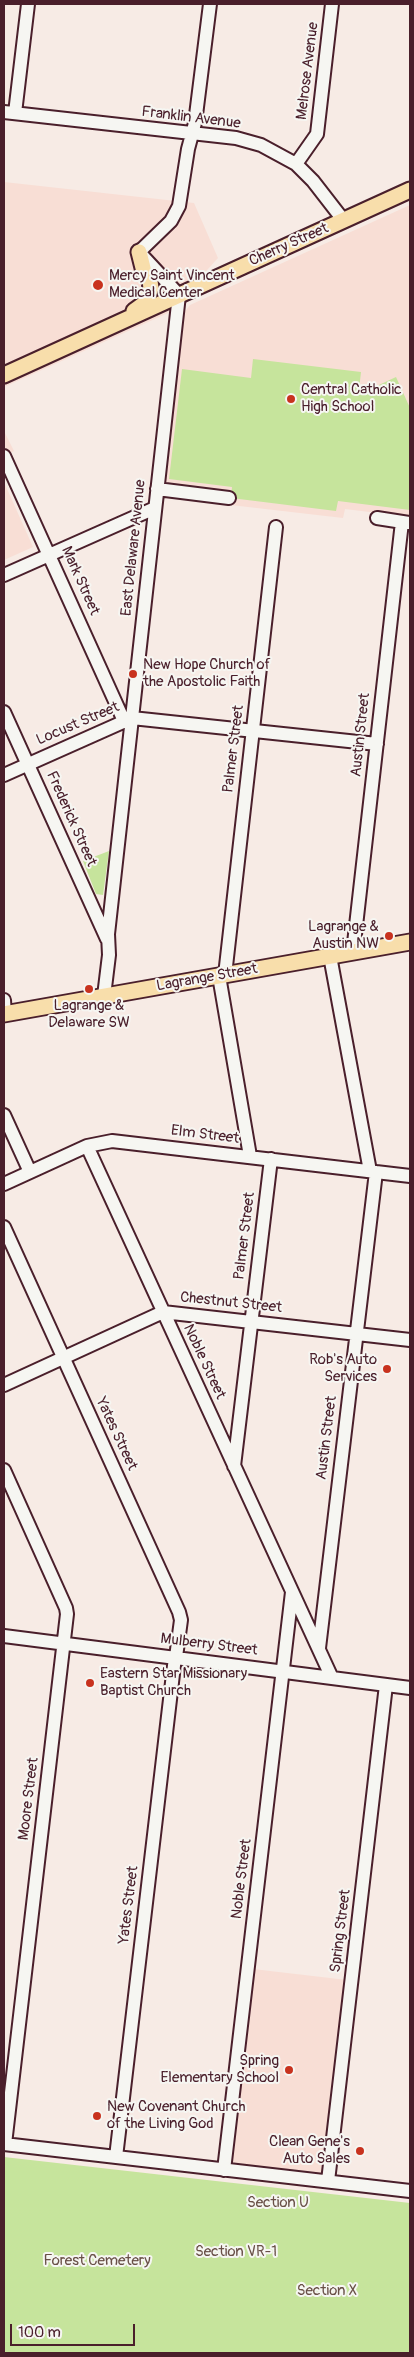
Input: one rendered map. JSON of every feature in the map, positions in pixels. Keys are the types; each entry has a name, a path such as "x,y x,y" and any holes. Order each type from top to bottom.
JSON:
{"main road":[{"name":"Cherry Street","path":"4,374 410,190"},
{"path":"116,323 142,305 149,296 150,281 144,272 139,252"},
{"name":"Lagrange Street","path":"4,1009 104,996 410,942"}],"street":[{"path":"10,112 28,4"},
{"path":"179,295 139,252 175,214 181,198 195,123 210,4"},
{"name":"Melrose Avenue","path":"296,164 317,134 332,4"},
{"name":"Franklin Avenue","path":"10,112 236,138 260,145 296,164 319,188 344,221"},
{"name":"East Delaware Avenue","path":"104,996 109,956 108,940 128,720 155,508 179,295"},
{"name":"Mark Street","path":"4,456 128,720"},
{"path":"157,489 229,498"},
{"path":"4,575 155,508"},
{"path":"377,518 406,522"},
{"name":"Austin Street","path":"353,952 377,744 406,522"},
{"name":"Palmer Street","path":"250,1156 222,975 276,527"},
{"name":"Frederick Street","path":"4,712 108,940"},
{"name":"Locust Street","path":"4,775 128,720 377,744"},
{"name":"Austin Street","path":"319,1650 373,1172 330,956"},
{"path":"4,1115 30,1172"},
{"name":"Elm Street","path":"4,1184 87,1146 102,1142 128,1142 410,1176"},
{"name":"Noble Street","path":"87,1146 332,1678"},
{"name":"Palmer Street","path":"234,1466 271,1159"},
{"name":"Yates Street","path":"4,1227 181,1620 116,2157"},
{"name":"Chestnut Street","path":"4,1385 163,1312 410,1340"},
{"name":"Moore Street","path":"4,1470 66,1608 64,1643 4,2144"},
{"name":"Noble Street","path":"224,2170 292,1592"},
{"name":"Mulberry Street","path":"4,1636 410,1688"},
{"name":"Spring Street","path":"328,2181 386,1685"},
{"path":"4,2144 410,2191"}],"shaded area":[{"name":"Mercy Saint Vincent Medical Center","path":"4,182 194,203 218,258 168,313 4,387"},
{"name":"Central Catholic High School","path":"410,205 410,517 345,509 343,518 222,504 223,493 162,483 183,314 190,305"},
{"path":"4,431 14,451 4,456"},
{"path":"4,482 33,547 4,560"},
{"name":"Spring Elementary School","path":"253,1969 347,1980 325,2171 318,2174 234,2165 230,2160"}],"green space":[{"path":"253,359 361,372 359,390 366,391 396,377 410,408 410,510 338,501 336,511 231,498 232,487 169,479 182,369 251,378"},
{"path":"109,851 103,895 96,894 83,861"},
{"name":"Forest Cemetery","path":"4,2157 410,2203 410,2353 4,2353"}],"place":[{"name":"Mercy Saint Vincent Medical Center","path":"98,285"},
{"name":"Central Catholic High School","path":"291,399"},
{"name":"New Hope Church of the Apostolic Faith","path":"133,674"},
{"name":"Lagrange & Austin NW","path":"389,936"},
{"name":"Lagrange & Delaware SW","path":"89,989"},
{"name":"Rob's Auto Services","path":"387,1369"},
{"name":"Eastern Star Missionary Baptist Church","path":"90,1683"},
{"name":"Spring Elementary School","path":"289,2070"},
{"name":"New Covenant Church of the Living God","path":"97,2116"},
{"name":"Clean Gene's Auto Sales","path":"360,2151"}],"park label":[{"name":"Section U","path":"278,2203"},
{"name":"Section VR-1","path":"236,2252"},
{"name":"Section X","path":"327,2291"}]}
